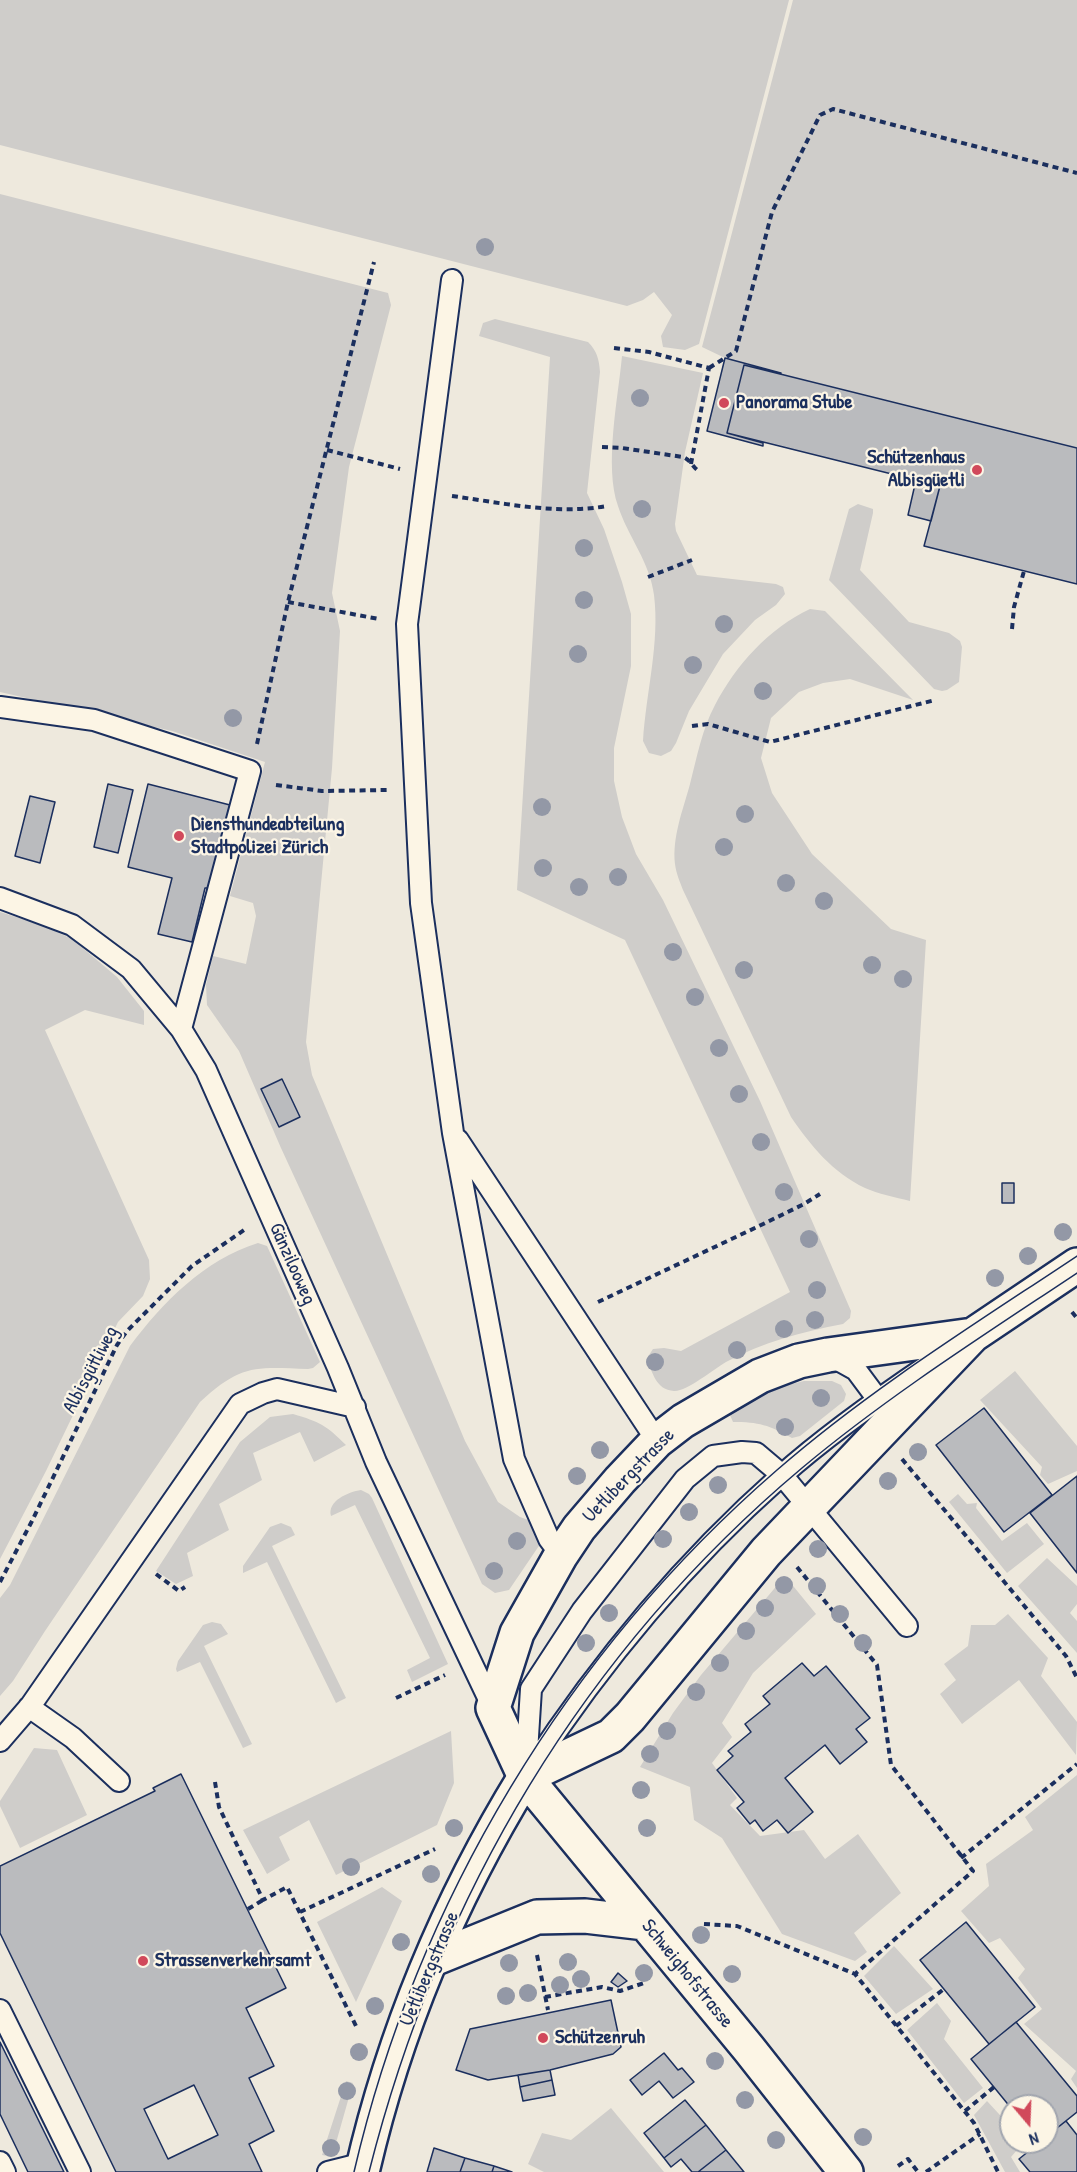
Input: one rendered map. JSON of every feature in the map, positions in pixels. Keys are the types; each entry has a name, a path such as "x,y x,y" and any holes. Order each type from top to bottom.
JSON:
{"street":[{"name":"Uetlibergstrasse","path":"363,2169 398,2045 431,1960 478,1859 525,1777 611,1736 630,1717 766,1552 808,1505 973,1335 1077,1265"},
{"name":"Uetlibergstrasse","path":"493,1708 517,1633 561,1555 579,1528 657,1441 683,1421 760,1376 799,1361 828,1354 973,1335"},
{"path":"493,1708 525,1777"},
{"name":"Schweighofstrasse","path":"525,1777 846,2172"},
{"path":"431,1960 537,1917 585,1916 645,1923"}],"lane":[{"path":"452,280 407,624 421,903 453,1133 514,1459 549,1539 561,1555"},
{"path":"0,708 94,720 250,771 181,1029"},
{"name":"Gänzilooweg","path":"0,898 72,926 131,969 181,1029 206,1070 355,1407 376,1462 493,1708"},
{"path":"453,1133 657,1441"},
{"path":"828,1354 856,1370 887,1426"},
{"path":"0,1741 29,1707 240,1404 277,1389 355,1407"},
{"name":"Uetlibergstrasse","path":"525,1777 588,1685 648,1611 733,1520 782,1474 887,1426"},
{"path":"525,1777 531,1689 582,1611 685,1479 713,1456 742,1452 756,1453 782,1474 907,1626"},
{"path":"29,1707 73,1738 119,1781"},
{"path":"0,2010 80,2172"},
{"path":"0,2162 5,2172"},
{"path":"328,2172 356,2165 363,2169"}],"path":[{"path":"614,348 649,352 709,368 736,351 772,212 820,115 833,109 1077,173"},
{"path":"250,771 288,602 374,262"},
{"path":"691,464 709,368"},
{"path":"602,447 683,457 688,459 700,472"},
{"path":"327,450 426,484 552,510 589,510 607,506"},
{"path":"648,577 692,560"},
{"path":"1012,629 1014,607 1024,571"},
{"path":"288,602 407,624"},
{"path":"692,726 708,724 770,742 935,700"},
{"path":"271,784 322,791 415,790"},
{"path":"573,1314 767,1223 820,1194"},
{"name":"Albisgütliweg","path":"0,1582 117,1345 127,1330 192,1266 269,1213"},
{"path":"1072,1312 1077,1318"},
{"path":"887,1426 1066,1656 1077,1678"},
{"path":"133,1558 179,1591 186,1587"},
{"path":"788,1565 796,1566 877,1665 891,1765 973,1871 855,1974"},
{"path":"396,1698 445,1675"},
{"path":"961,1858 1077,1764"},
{"path":"215,1782 219,1807 263,1900"},
{"path":"300,1912 435,1849"},
{"path":"248,1909 287,1887 357,2028"},
{"path":"704,1924 737,1926 855,1974 974,2123 998,2172"},
{"path":"537,1956 548,2010"},
{"path":"545,1998 602,1987 620,1991 644,1983"},
{"path":"896,2026 944,1989"},
{"path":"965,2112 994,2087"},
{"path":"926,2172 980,2134"},
{"path":"898,2166 908,2159 918,2172"}],"shaded area":[{"path":"0,0 789,0 699,344 685,350 663,347 661,336 672,315 654,292 643,300 627,306 0,145"},
{"path":"793,0 1077,0 1077,448 781,374 781,372 725,358 702,347"},
{"path":"0,194 388,293 391,305 349,467 332,593 340,631 332,768 306,1042 312,1075 465,1441 498,1502 520,1517 531,1521 547,1534 509,1590 495,1593 482,1584 281,1148 239,1051 207,1005 206,985 213,956 246,964 256,916 253,903 230,896 265,762 172,731 0,692"},
{"path":"495,319 588,342 597,356 600,372 587,493 604,529 631,614 631,666 614,748 614,781 622,817 636,854 663,900 760,1101 851,1311 850,1318 843,1324 768,1343 726,1362 693,1384 674,1391 659,1384 651,1369 647,1358 653,1349 681,1351 790,1292 625,940 517,890 550,357 479,336 483,323"},
{"path":"622,356 703,373 685,452 675,524 676,531 697,575 776,584 783,587 785,594 776,605 755,620 723,654 689,711 676,743 671,751 661,756 649,753 643,741 654,649 655,613 652,583 618,506 612,472 613,432"},
{"path":"858,504 873,509 860,570 909,622 949,633 960,641 962,647 959,682 947,690 934,689 829,580 849,509"},
{"path":"810,609 825,611 913,700 850,679 823,683 799,692 771,718 761,758 772,793 812,854 891,929 926,940 910,1201 881,1194 853,1182 832,1166 806,1138 791,1117 683,890 676,867 674,854 679,824 710,714 723,690 755,649 781,626"},
{"path":"0,912 39,924 72,939 117,977 144,1011 144,1025 85,1010 45,1030 149,1260 150,1279 143,1296 118,1322 46,1471 0,1559"},
{"path":"258,1243 267,1246 320,1362 308,1369 261,1369 238,1374 200,1402 13,1681 0,1696 0,1598 10,1585 130,1346 156,1314 202,1271"},
{"path":"1015,1371 1077,1446 1077,1471 1048,1484 1040,1475 1042,1467 980,1400"},
{"path":"804,1381 832,1381 841,1385 846,1394 844,1401 800,1436 792,1438 764,1425 733,1422 727,1408 755,1393"},
{"path":"293,1414 322,1425 346,1445 314,1462 300,1432 253,1453 262,1480 219,1504 229,1530 187,1553 193,1576 176,1584 156,1571 240,1442 270,1417"},
{"path":"361,1490 372,1498 448,1664 412,1682 407,1670 430,1658 355,1505 331,1516 335,1502 345,1495"},
{"path":"958,1494 967,1504 977,1503 976,1508 1002,1541 1027,1523 1044,1544 1007,1573 949,1502"},
{"path":"281,1523 291,1527 295,1535 272,1546 346,1698 336,1703 267,1562 243,1573 243,1566 270,1527"},
{"path":"1047,1558 1077,1586 1077,1604 1070,1613 1077,1621 1077,1653 1018,1586"},
{"path":"785,1576 816,1614 753,1673 722,1723 732,1737 712,1763 737,1798 730,1805 760,1836 804,1830 825,1859 858,1834 901,1893 854,1933 867,1952 855,1961 782,1934 722,1838 694,1820 690,1787 640,1767 673,1713 701,1675"},
{"path":"1008,1614 1048,1658 1041,1676 1077,1722 1076,1755 1019,1680 962,1724 940,1694 956,1680 944,1664 968,1646 971,1625 995,1625"},
{"path":"212,1622 221,1624 228,1634 204,1646 252,1744 243,1748 200,1662 177,1672 176,1669 178,1661 203,1625"},
{"path":"451,1731 454,1783 437,1825 336,1875 309,1820 279,1837 290,1860 267,1874 243,1830"},
{"path":"34,1748 57,1750 87,1815 20,1848 0,1806 0,1801"},
{"path":"1077,1775 1077,2088 1071,2079 1076,2071 1024,2024 1042,2009 1018,1978 1025,1969 1000,1938 989,1943 961,1911 989,1886 986,1864 1033,1830 1025,1817"},
{"path":"382,1887 402,1901 356,2002 317,1922"},
{"path":"894,1946 933,1989 896,2014 864,1976"},
{"path":"937,2003 951,2021 944,2039 983,2088 964,2103 907,2030"},
{"path":"346,2081 353,2083 332,2157 322,2155"},
{"path":"987,2101 999,2114 999,2154 1014,2154 1011,2157 1020,2172 1005,2172 974,2115"},
{"path":"611,2108 664,2172 544,2172 528,2164 542,2133 571,2140"}],"building":[{"name":"Panorama Stube","path":"725,358 781,373 744,365 727,433 763,443 763,446 707,431"},
{"name":"Schützenhaus Albisgüetli","path":"744,365 1077,448 1077,584 924,546 940,486 727,433"},
{"path":"916,480 940,486 931,521 908,515"},
{"path":"108,784 133,790 118,853 94,847"},
{"name":"Diensthundeabteilung Stadtpolizei Zürich","path":"148,784 230,805 209,888 205,888 192,942 158,934 172,878 128,867"},
{"path":"30,796 55,802 40,863 15,856"},
{"path":"282,1079 300,1117 279,1127 261,1089"},
{"path":"1002,1183 1014,1183 1014,1203 1002,1203"},
{"path":"984,1408 1052,1495 1004,1532 936,1445"},
{"path":"1077,1476 1077,1573 1030,1513"},
{"path":"802,1663 814,1676 826,1666 870,1718 856,1729 867,1742 840,1764 825,1745 785,1778 813,1812 788,1833 777,1820 763,1831 755,1820 750,1824 737,1808 744,1802 717,1770 733,1756 728,1751 751,1732 745,1724 770,1704 763,1696"},
{"name":"Strassenverkehrsamt","path":"181,1774 286,1988 246,2008 274,2066 249,2078 274,2131 249,2144 262,2172 116,2172 0,1933 0,1866 155,1791 153,1788","holes":["194,2085 218,2135 168,2159 144,2109"]},
{"path":"966,1922 1035,2007 989,2044 920,1960"},
{"path":"618,1973 627,1981 618,1987 611,1982"},
{"name":"Schützenruh","path":"611,2000 621,2047 613,2054 550,2070 488,2080 456,2070 470,2029"},
{"path":"1016,2022 1077,2096 1077,2112 1059,2126 1059,2094 1000,2094 971,2059"},
{"path":"0,2042 64,2172 28,2172 0,2114"},
{"path":"664,2053 678,2070 682,2068 694,2082 673,2098 659,2081 642,2095 630,2080"},
{"path":"550,2070 552,2080 520,2087 518,2075"},
{"path":"552,2080 555,2095 523,2101 520,2087"},
{"path":"685,2100 706,2125 664,2158 644,2133"},
{"path":"1066,2121 1077,2135 1077,2172 1030,2172 1019,2159 1025,2154 1059,2154 1059,2127"},
{"path":"706,2125 726,2150 698,2172 692,2172 681,2159 671,2167 664,2158"},
{"path":"434,2148 465,2158 460,2172 427,2172"},
{"path":"726,2150 744,2172 698,2172"},
{"path":"465,2158 494,2166 492,2172 460,2172"},
{"path":"494,2166 512,2172 492,2172"}],"tram line":[{"path":"354,2172 382,2071 417,1974 460,1879 510,1788 567,1701 631,1618 701,1541 812,1440 924,1358 1077,1256"},
{"path":"369,2172 399,2070 435,1971 479,1876 530,1785 587,1699 652,1617 723,1540 802,1468 902,1391 1077,1273"}],"place":[{"name":"Panorama Stube","path":"724,403"},
{"name":"Schützenhaus Albisgüetli","path":"977,470"},
{"name":"Diensthundeabteilung Stadtpolizei Zürich","path":"179,836"},
{"name":"Strassenverkehrsamt","path":"143,1961"},
{"name":"Schützenruh","path":"543,2038"}]}
